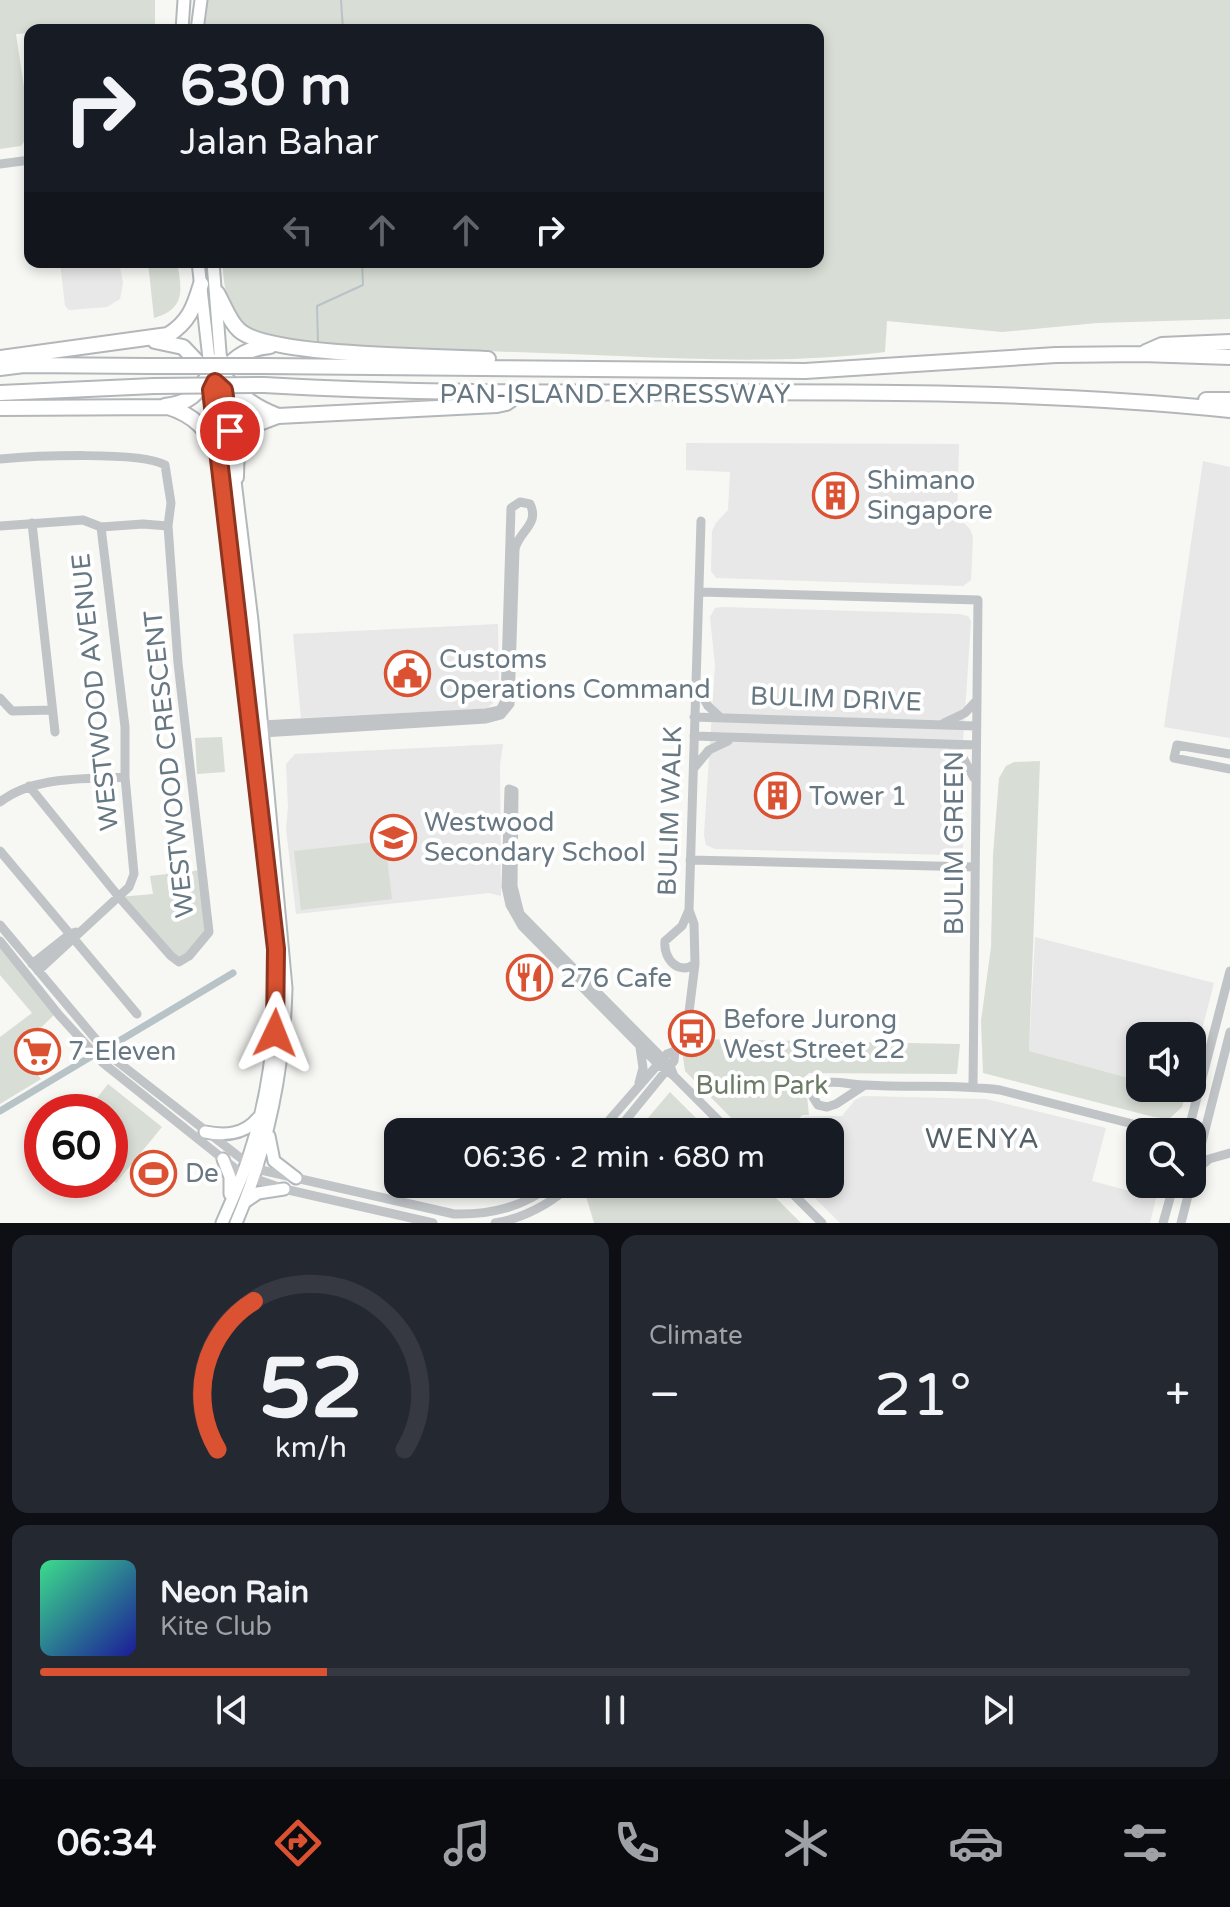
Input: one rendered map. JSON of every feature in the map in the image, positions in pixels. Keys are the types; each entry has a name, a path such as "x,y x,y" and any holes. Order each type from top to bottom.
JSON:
{"highway":[{"path":"0,358 168,335 182,326 193,311 201,284"},
{"path":"217,293 240,331 260,341 332,351 508,361 547,369"},
{"path":"139,340 183,347 239,395 257,408 278,416"},
{"path":"1142,354 1162,345 1230,342"},
{"path":"157,407 189,401 242,354 255,348 283,345"},
{"name":"PAN-ISLAND EXPRESSWAY","path":"0,368 24,365 805,371 1056,355 1230,357"},
{"name":"PAN-ISLAND EXPRESSWAY","path":"0,393 264,385 388,392 877,394 1126,400 1230,410"},
{"path":"236,477 240,436 248,427 278,416 497,405 519,394"},
{"path":"1126,400 1230,400"},
{"path":"0,408 157,407 180,411 197,421 219,454"}],"main road":[{"path":"182,24 184,0"},
{"path":"198,24 201,0"},
{"path":"199,268 215,375 236,477 286,988 282,1049 249,1171 245,1202 236,1223"},
{"path":"214,268 217,293 215,375 219,454 277,977 275,1033 265,1119 274,1161 296,1178"},
{"path":"240,625 247,630 252,621"},
{"path":"205,1132 237,1133 265,1119"},
{"path":"223,1159 231,1187 224,1218"},
{"path":"224,1218 249,1171"},
{"path":"245,1202 258,1193 284,1189"}],"street":[{"path":"0,164 24,161"},
{"path":"0,459 65,455 162,462 167,470 171,503 168,526 101,527"},
{"path":"520,502 530,504 534,515 532,523 517,539 515,549 510,704 501,715 486,719 262,729 500,710 505,701 511,508 520,502"},
{"name":"WESTWOOD AVENUE","path":"0,526 83,520 101,527 125,727 125,777 134,874 129,887 119,897 35,968"},
{"name":"BULIM WALK","path":"666,1068 687,1021 695,964 694,924 689,910 701,521"},
{"path":"32,523 55,732"},
{"name":"WESTWOOD CRESCENT","path":"29,786 119,897 179,962 208,936 179,676 168,526"},
{"name":"BULIM GREEN","path":"699,592 978,600 973,1087"},
{"path":"696,685 708,706 721,718"},
{"path":"0,698 12,711 52,710"},
{"path":"937,725 965,713 977,700"},
{"name":"BULIM DRIVE","path":"694,717 976,726"},
{"name":"BULIM DRIVE","path":"694,736 976,745"},
{"path":"693,769 709,750 735,738"},
{"path":"949,744 962,756 976,781"},
{"path":"1230,754 1177,745 1174,758 1230,769"},
{"path":"0,802 12,792 29,786 125,777"},
{"path":"666,1068 522,926 514,912 506,887 509,789 514,791 513,886 520,914 716,1118"},
{"path":"0,851 74,935 137,1014"},
{"path":"690,860 975,867"},
{"name":"BULIM WALK","path":"689,910 682,926 665,941 664,952 670,962 682,968 690,993"},
{"path":"0,925 109,1055 249,1171 296,1178 444,1218 501,1211 530,1198"},
{"path":"0,941 59,1015 103,1063 223,1159 284,1189 433,1223"},
{"path":"682,968 695,964"},
{"path":"1192,1118 1230,971"},
{"path":"1204,1118 1230,1032"},
{"path":"638,1087 643,1068 640,1045"},
{"path":"611,1118 638,1087 666,1068"},
{"path":"627,1118 666,1068"},
{"path":"865,1085 827,1107 818,1105 813,1097 816,1085 825,1082 973,1087 1000,1090 1126,1122"},
{"path":"1206,1163 1230,1153"},
{"path":"495,1223 520,1218 555,1198"},
{"path":"797,1198 822,1223"},
{"path":"1163,1223 1170,1198"},
{"path":"1181,1223 1188,1198"}],"shaded area":[{"path":"61,268 120,268 123,283 120,299 107,307 69,310 65,306"},
{"name":"Shimano Singapore","path":"686,443 959,444 957,516 970,529 973,537 971,580 963,586 716,578 711,571 712,531 728,510 730,472 686,470"},
{"path":"1203,461 1230,467 1230,738 1164,727"},
{"path":"715,608 968,616 971,621 961,772 963,850 950,855 715,849 706,845 704,835 715,665 710,617"},
{"name":"Customs Operations Command","path":"498,624 499,698 486,709 301,718 293,634"},
{"name":"Westwood Secondary School","path":"503,744 500,765 501,896 489,893 296,914 286,829 286,764 295,754"},
{"path":"1035,937 1214,983 1204,1022 1126,1022 1126,1077 1029,1051"},
{"path":"863,1096 986,1099 1106,1128 1092,1181 1126,1190 1126,1198 1156,1198 1150,1223 840,1223 815,1198 844,1198 844,1118 802,1118 842,1116 855,1100"}],"green space":[{"path":"0,0 155,0 155,24 24,24 24,33 16,34 24,87 24,142 21,146 0,149"},
{"path":"207,0 1230,0 1230,319 1097,323 1002,332 887,321 885,352 752,360 327,345 256,334 238,321 233,313 226,294 223,268 824,268 824,24 203,24"},
{"path":"149,268 178,268 180,290 177,304 154,318"},
{"path":"222,737 225,772 197,774 195,738"},
{"path":"1040,761 1029,1051 1126,1077 1126,1102 1183,1102 1170,1118 1154,1117 983,1073 981,1021 991,947 999,778 1006,766 1014,762"},
{"path":"385,841 392,899 301,910 294,851"},
{"path":"201,870 209,930 179,962 119,897 153,894 150,876"},
{"path":"0,943 57,1012 18,1050 41,1079 0,1104 0,1037 32,1013 0,975"},
{"name":"Bulim Park","path":"693,1039 960,1044 957,1074 809,1073 805,1077 809,1115 800,1118 731,1118 685,1071 683,1057"},
{"path":"108,1084 121,1094 100,1094"},
{"path":"670,1092 696,1118 648,1118"},
{"path":"128,1100 162,1127 128,1168"},
{"path":"586,1198 776,1198 801,1223 594,1223"}],"waterway":[{"path":"341,0 343,24"},
{"path":"318,343 317,306 363,285 362,268"},
{"path":"104,1050 233,973"},
{"path":"0,1111 92,1056"}],"place":[{"name":"Shimano Singapore","path":"836,495"},
{"name":"Customs Operations Command","path":"408,674"},
{"name":"Tower 1","path":"778,796"},
{"name":"Westwood Secondary School","path":"393,837"},
{"name":"276 Cafe","path":"529,978"},
{"name":"Before Jurong West Street 22","path":"692,1034"},
{"name":"7-Eleven","path":"37,1051"},
{"name":"De","path":"154,1173"}],"district":[{"name":"WENYA","path":"983,1139"}],"route":[{"path":"230,431 224,390 215,382 211,390 213,416 276,949 275,1033"}]}
